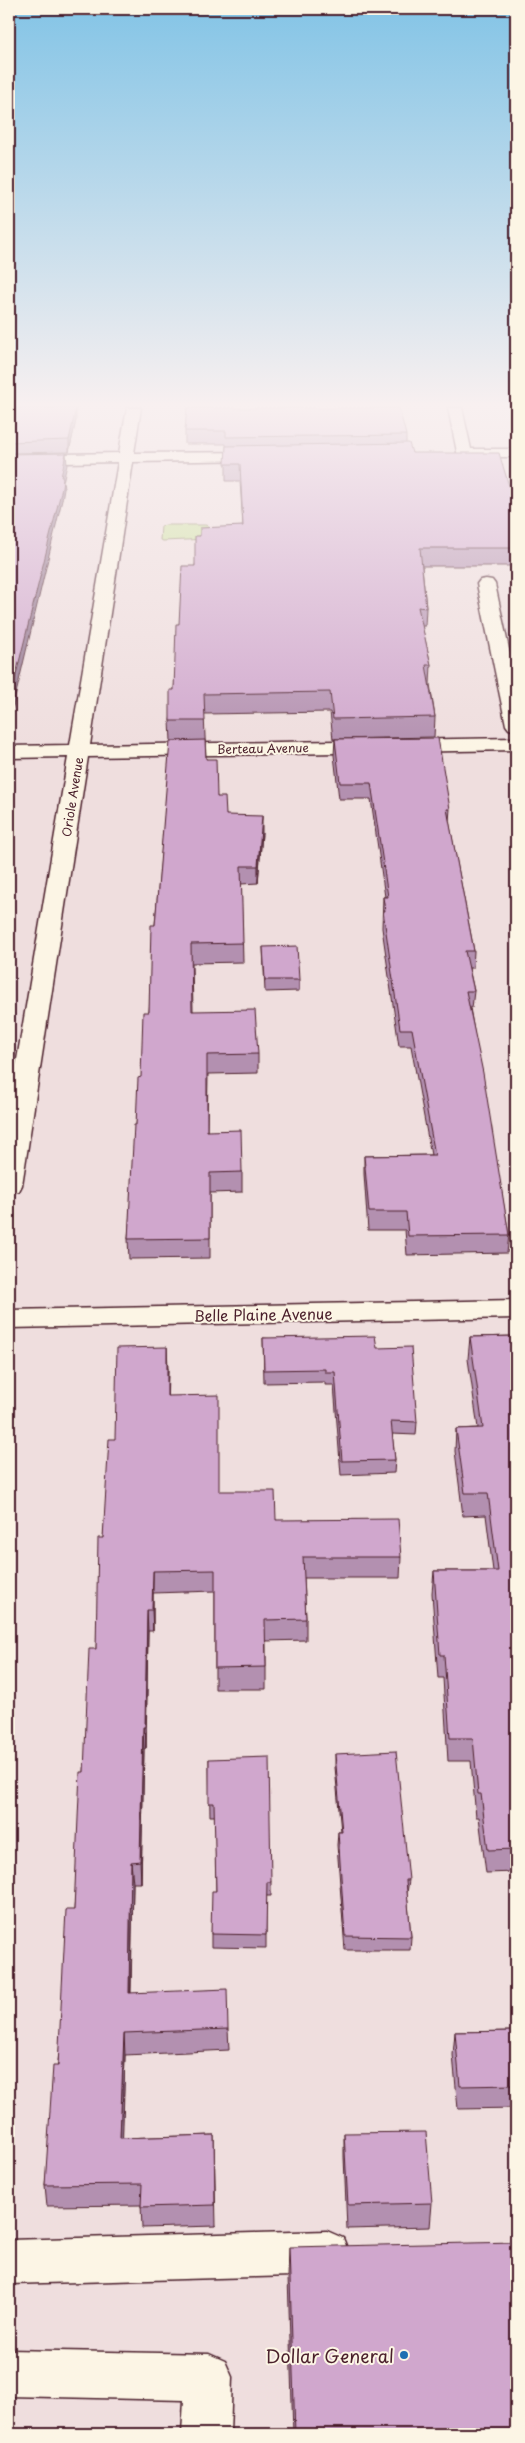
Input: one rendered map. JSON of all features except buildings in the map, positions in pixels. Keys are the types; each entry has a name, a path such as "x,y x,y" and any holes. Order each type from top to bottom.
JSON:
{"street":[{"name":"Oriole Avenue","path":"9,1185 116,522"},
{"path":"486,584 516,725"},
{"name":"Berteau Avenue","path":"9,752 516,744"},
{"name":"Belle Plaine Avenue","path":"9,1319 516,1308"},
{"path":"9,2262 367,2252"},
{"path":"9,2373 209,2377 206,2434"}],"green space":[{"path":"161,526 209,526 208,539 160,540"}],"place":[{"name":"Dollar General","path":"404,2355"}]}
